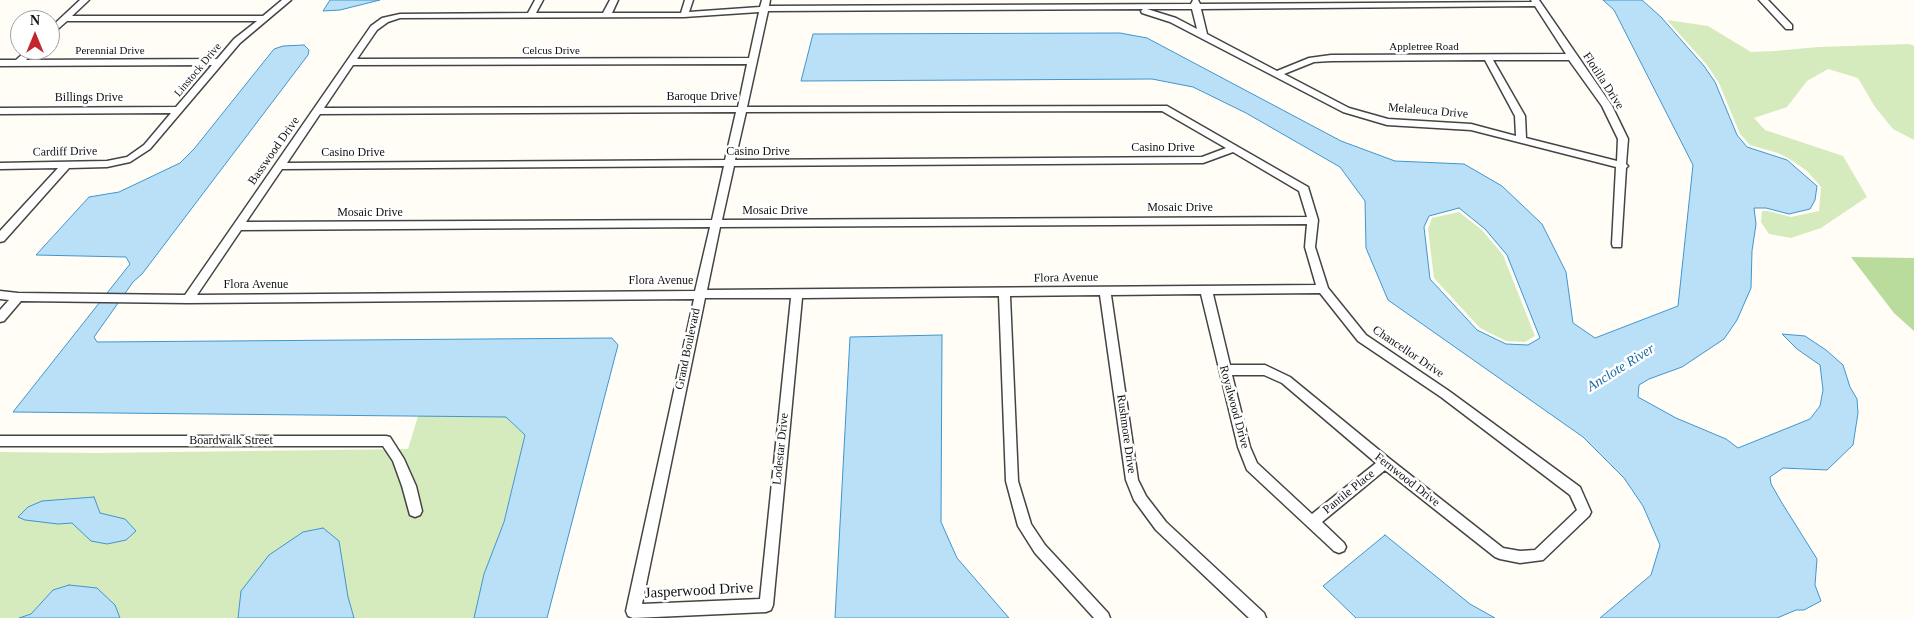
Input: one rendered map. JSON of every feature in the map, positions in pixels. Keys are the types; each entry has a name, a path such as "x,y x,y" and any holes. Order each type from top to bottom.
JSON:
{"street":[{"path":"60,24 85,0"},
{"name":"Linstock Drive","path":"130,159 147,147 237,41 287,0"},
{"path":"539,0 531,15 684,15 722,13 765,4 1131,8 1196,4 1537,2"},
{"path":"607,14 614,0"},
{"path":"684,15 689,0"},
{"path":"1763,0 1789,27"},
{"name":"Flotilla Drive","path":"1537,2 1572,57 1607,106 1623,139 1623,166 1616,244"},
{"name":"Grand Boulevard","path":"633,611 740,110 765,4"},
{"path":"1196,4 1203,35"},
{"name":"Melaleuca Drive","path":"1131,8 1173,20 1279,73 1346,110 1387,122 1471,127 1623,166"},
{"name":"Basswood Drive","path":"188,299 374,28 385,20 400,16 531,15"},
{"path":"65,19 266,18"},
{"name":"Appletree Road","path":"1279,73 1312,60 1331,58 1572,57"},
{"path":"1488,58 1520,116 1521,140"},
{"name":"Perennial Drive","path":"0,63 220,62"},
{"name":"Celcus Drive","path":"351,62 752,62"},
{"name":"Baroque Drive","path":"317,112 1087,107"},
{"name":"Chancellor Drive","path":"1087,107 1164,108 1304,188 1313,220 1310,247 1323,289 1362,338 1445,394 1575,490 1584,512"},
{"name":"Billings Drive","path":"0,111 178,110"},
{"name":"Casino Drive","path":"279,166 1203,160 1234,148"},
{"name":"Cardiff Drive","path":"0,166 107,164 130,159"},
{"path":"0,238 66,165"},
{"name":"Mosaic Drive","path":"237,226 1313,220"},
{"name":"Flora Avenue","path":"0,295 18,297 188,299 1323,289"},
{"name":"Royalwood Drive","path":"1206,290 1244,447 1252,466 1339,547"},
{"name":"Rushmore Drive","path":"1105,291 1132,480 1141,500 1161,526 1259,618"},
{"name":"Lodestar Drive","path":"766,605 797,293"},
{"path":"1004,293 1012,481 1025,526 1040,549 1103,618"},
{"path":"0,318 18,297"},
{"name":"Fernwood Drive","path":"1224,370 1265,370 1286,380 1385,463 1500,553 1520,557 1538,556 1584,512"},
{"name":"Boardwalk Street","path":"0,441 386,441 398,459 409,486 415,511"},
{"name":"Pantile Place","path":"1312,522 1385,463"},
{"name":"Jasperwood Drive","path":"633,611 766,605"}],"green space":[{"path":"1667,20 1708,26 1751,52 1818,47 1909,44 1914,46 1914,140 1893,129 1875,107 1858,78 1828,69 1807,81 1787,107 1754,118 1765,130 1843,156 1867,197 1821,228 1791,238 1769,234 1761,222 1762,211 1791,217 1819,211 1821,187 1807,171 1790,159 1778,153 1750,145 1740,134 1719,83 1707,65"},
{"path":"1459,212 1482,230 1503,255 1535,336 1525,342 1506,341 1480,328 1434,278 1428,229 1432,218"},
{"path":"1851,257 1914,258 1914,331 1894,313"},
{"path":"418,416 506,417 525,435 480,618 0,618 0,452 95,453 408,449"}],"water":[{"path":"330,0 380,0 340,10 323,11"},
{"name":"Anclote River","path":"1603,0 1642,0 1661,17 1704,66 1715,82 1737,135 1747,147 1787,160 1817,186 1815,200 1810,209 1789,214 1766,208 1754,208 1756,224 1752,251 1751,288 1737,320 1724,339 1682,367 1649,379 1639,385 1638,397 1676,418 1726,439 1738,448 1810,419 1820,406 1823,390 1820,365 1797,349 1782,334 1805,336 1826,350 1843,365 1850,387 1857,399 1858,413 1853,445 1827,470 1783,468 1770,477 1771,484 1817,559 1815,585 1821,601 1804,610 1796,610 1777,618 1600,618 1651,575 1660,545 1643,506 1624,478 1583,437 1388,300 1366,248 1365,201 1340,167 1246,113 1193,87 1152,79 801,81 813,34 1120,33 1147,38 1341,141 1395,161 1464,164 1502,186 1542,224 1566,272 1573,323 1595,338 1678,306 1693,165 1614,10","holes":["1459,208 1485,229 1507,255 1540,338 1528,345 1506,344 1477,330 1430,279 1424,227 1429,216"]},
{"path":"304,45 309,50 308,55 142,274 133,282 94,337 97,342 612,338 618,345 547,618 474,618 484,574 504,522 525,435 506,417 13,412 130,264 126,257 36,255 89,197 119,192 180,163 194,149 274,49 283,46"},
{"path":"942,335 941,522 957,558 1009,618 835,618 850,337"},
{"path":"94,497 100,513 125,519 136,531 126,540 107,544 91,541 72,523 58,524 25,520 18,517 28,507 42,501"},
{"path":"323,528 339,541 348,597 354,618 238,618 241,591 269,555 303,532"},
{"path":"1385,535 1470,604 1495,618 1356,618 1323,586"},
{"path":"69,585 97,588 115,605 120,618 19,618 31,614 53,590"}]}
